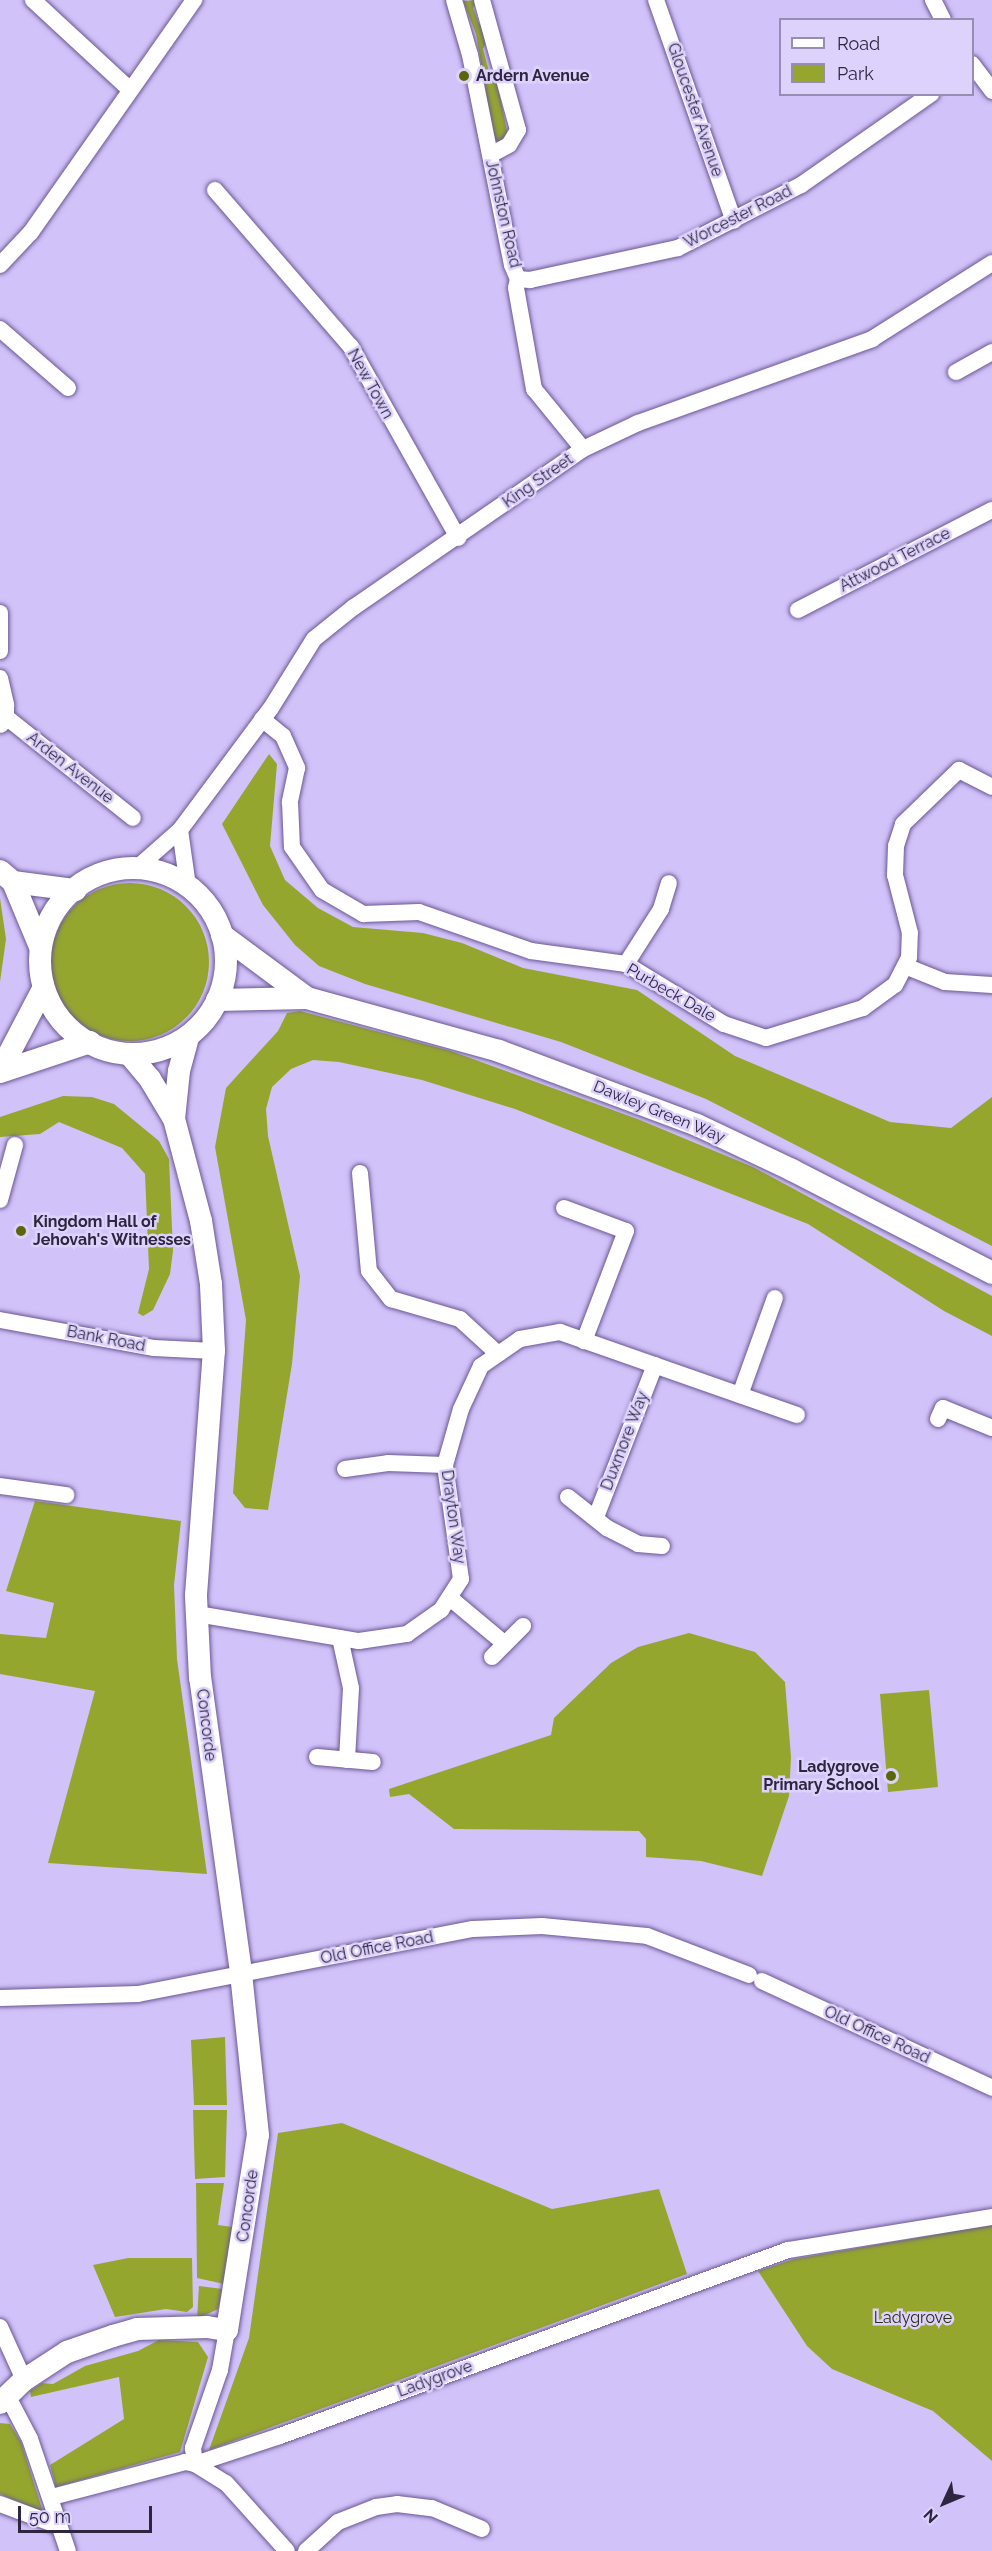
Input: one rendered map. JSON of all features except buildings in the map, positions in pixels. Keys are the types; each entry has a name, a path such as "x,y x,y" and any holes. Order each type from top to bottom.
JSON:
{"street":[{"path":"33,0 129,89"},
{"path":"0,265 31,232 129,89 194,0"},
{"name":"Johnston Road","path":"454,0 490,154 512,265 518,279 516,288 534,389 583,449"},
{"path":"482,0 518,130 509,145 490,154"},
{"name":"Gloucester Avenue","path":"656,0 734,221"},
{"path":"933,0 942,18"},
{"path":"974,66 990,83"},
{"name":"Worcester Road","path":"518,279 530,280 678,248 734,221 827,169 928,96"},
{"name":"New Town","path":"216,190 351,346 458,538"},
{"name":"King Street","path":"138,867 180,830 262,719 314,639 354,607 458,538 583,449 638,423 872,339 992,263"},
{"path":"0,329 68,388"},
{"path":"956,372 992,352"},
{"name":"Attwood Terrace","path":"798,610 992,510"},
{"path":"0,614 0,651"},
{"path":"0,678 3,722"},
{"name":"Purbeck Dale","path":"262,719 283,736 297,768 290,802 292,847 322,890 363,914 419,912 531,951 626,964 724,1023 766,1038 863,1008 895,985 909,958 910,933 895,875 896,846 903,824 959,770 992,787"},
{"name":"Arden Avenue","path":"3,722 133,818"},
{"path":"180,830 188,886"},
{"path":"6,877 40,946 43,989 61,1017 90,1042 129,1055 157,1052 188,1038 217,1000 225,963 222,935 208,904 188,886 171,876 138,867 99,876 75,890 54,911 40,946"},
{"path":"6,877 75,890"},
{"path":"626,964 661,909 669,883"},
{"name":"Dawley Green Way","path":"222,935 307,998"},
{"path":"905,966 945,982 992,985"},
{"path":"0,1072 43,989"},
{"name":"Dawley Green Way","path":"217,1000 307,998 499,1051 697,1125 792,1170 992,1273"},
{"name":"Concorde","path":"174,1119 179,1071 188,1038"},
{"path":"0,1072 90,1042"},
{"name":"Concorde","path":"129,1055 150,1079 174,1119 201,1221 211,1284 214,1351 197,1614 208,1746 241,1972 258,2135 227,2330"},
{"path":"0,1200 15,1145"},
{"path":"360,1173 369,1271 392,1299 460,1319 498,1354"},
{"path":"564,1208 626,1231 584,1341"},
{"path":"740,1395 776,1299"},
{"name":"Bank Road","path":"0,1320 154,1348 214,1351"},
{"name":"Drayton Way","path":"197,1614 359,1641 407,1634 441,1610 461,1579 445,1465 461,1409 481,1366 520,1339 560,1332 797,1414"},
{"name":"Duxmore Way","path":"596,1517 655,1365"},
{"path":"939,1419 944,1408 992,1428"},
{"path":"345,1469 388,1463 445,1465"},
{"path":"0,1485 66,1496"},
{"path":"568,1497 638,1544 662,1546"},
{"path":"450,1598 504,1643"},
{"path":"492,1657 523,1626"},
{"path":"340,1638 351,1688 347,1760"},
{"path":"317,1757 373,1762"},
{"name":"Old Office Road","path":"0,1998 138,1994 241,1972 474,1929 542,1926 647,1935 756,1978 992,2088"},
{"name":"Ladygrove","path":"52,2497 185,2462 195,2464 788,2250 992,2217"},
{"path":"0,2327 24,2380"},
{"path":"68,2551 52,2497 30,2439 3,2399 24,2380 66,2352 137,2329 207,2327 227,2330 220,2370 193,2448 195,2464 226,2482 287,2551"},
{"path":"0,2504 59,2526"},
{"path":"306,2551 338,2522 368,2509 398,2504 432,2508 482,2529"}],"green space":[{"path":"478,0 473,8 479,24 486,26 488,39 483,49 491,79 497,82 508,136 499,142 494,138 476,34 463,1"},
{"path":"269,754 277,764 270,846 285,880 318,908 353,927 423,933 462,943 523,968 637,990 735,1056 890,1122 951,1128 992,1097 992,1246 706,1099 561,1042 365,984 319,966 295,945 263,905 222,824"},
{"path":"130,883 160,889 186,906 203,932 209,962 203,992 186,1018 160,1035 130,1041 100,1035 74,1018 57,992 51,962 57,932 74,906 100,889"},
{"path":"0,898 6,939 0,982"},
{"path":"300,1011 451,1051 640,1120 753,1167 992,1296 992,1336 944,1311 808,1224 515,1109 422,1080 339,1062 313,1060 291,1069 272,1087 266,1109 268,1136 300,1276 292,1364 268,1510 245,1508 233,1493 246,1320 215,1147 226,1088 278,1031 287,1013"},
{"path":"63,1096 92,1097 114,1104 159,1141 169,1159 173,1251 170,1274 153,1310 143,1316 138,1313 149,1269 145,1174 122,1148 59,1122 40,1134 0,1137 0,1117"},
{"path":"35,1501 181,1521 174,1585 177,1659 207,1874 48,1863 95,1691 0,1674 0,1634 46,1638 54,1603 6,1591"},
{"path":"689,1633 755,1652 785,1682 791,1757 789,1796 762,1876 701,1861 646,1857 646,1839 639,1831 454,1829 409,1794 390,1797 389,1789 551,1735 554,1718 611,1663 638,1647"},
{"path":"929,1690 938,1787 888,1792 880,1694"},
{"path":"225,2037 227,2105 194,2105 191,2040"},
{"path":"193,2110 227,2110 225,2177 195,2179"},
{"path":"342,2123 552,2209 659,2189 687,2274 209,2450 249,2338 278,2133"},
{"path":"196,2183 224,2183 218,2225 232,2227 224,2284 197,2278"},
{"name":"Ladygrove","path":"992,2225 992,2461 933,2411 832,2369 807,2346 758,2271 794,2259"},
{"path":"128,2258 192,2258 193,2307 187,2312 166,2309 115,2317 93,2265"},
{"path":"199,2286 223,2289 218,2309 197,2319"},
{"path":"159,2340 198,2342 208,2357 180,2452 56,2487 50,2465 124,2419 119,2377 31,2397 30,2391 42,2383 53,2384 85,2366 138,2351"},
{"path":"0,2423 10,2424 21,2442 43,2512 0,2494"}],"place":[{"name":"Ardern Avenue","path":"464,76"},
{"name":"Kingdom Hall of Jehovah's Witnesses","path":"21,1231"},
{"name":"Ladygrove Primary School","path":"891,1776"}]}
